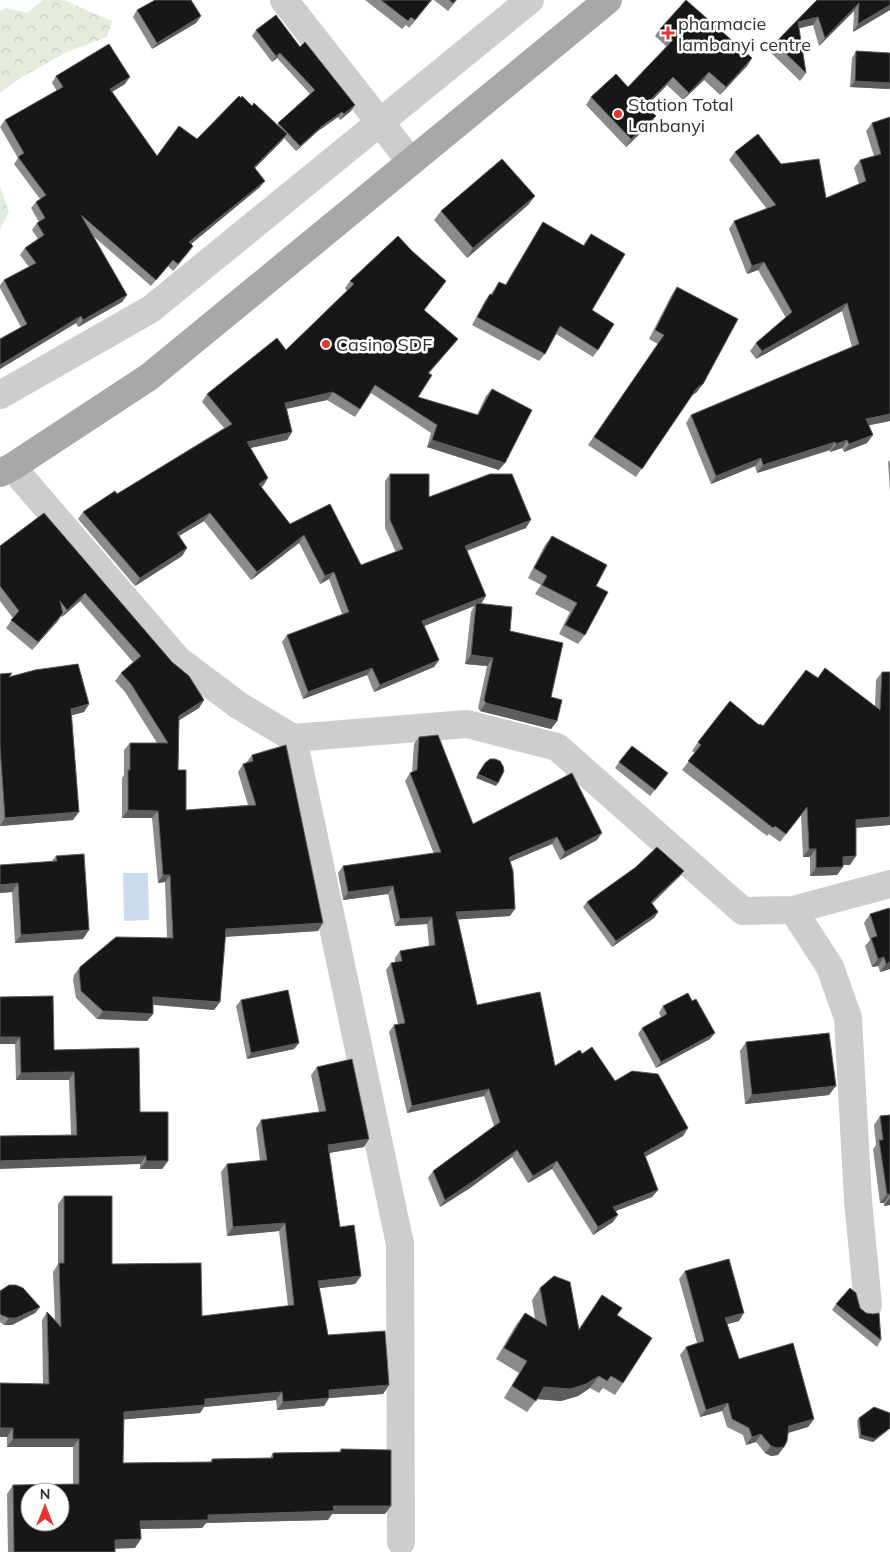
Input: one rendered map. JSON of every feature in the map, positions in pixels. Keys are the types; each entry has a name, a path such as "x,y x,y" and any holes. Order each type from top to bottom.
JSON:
{"main road":[{"path":"6,470 149,377 608,0"}],"street":[{"path":"284,0 411,162"},
{"path":"0,395 151,309 379,121 530,0"},
{"path":"6,470 178,660 238,705 293,738 467,724 557,748 743,911 793,910 890,884"},
{"path":"293,738 400,1244 401,1542"},
{"path":"793,910 830,967 848,1018 858,1200 868,1305"}],"green space":[{"path":"43,0 64,0 112,21 107,37 67,52 22,77 0,93 0,11 6,8 27,13"},
{"path":"0,186 9,212 0,229"}],"water":[{"path":"123,873 148,873 149,920 124,921"}],"building":[{"path":"155,0 191,0 201,16 157,43 137,10"},
{"path":"381,0 431,0 415,20 411,17 408,21"},
{"path":"686,0 752,58 726,87 709,72 689,93 673,77 645,105 656,116 631,139 591,97 616,74 628,87 673,40 660,29"},
{"path":"817,0 890,0 890,5 858,24 859,3 825,38 818,17 798,22 806,73 775,43"},
{"path":"276,15 300,47 305,42 355,105 344,114 342,112 322,126 300,146 278,123 315,90 280,53 276,56 256,30"},
{"path":"109,44 130,77 110,89 157,156 179,126 197,139 239,96 241,98 242,96 252,106 254,103 287,134 254,167 265,181 189,242 193,246 178,264 173,260 156,280 81,215 127,295 83,320 81,316 0,365 0,339 27,324 4,280 36,263 25,248 44,235 37,223 45,218 36,202 46,195 18,157 24,153 5,120 63,87 56,76"},
{"path":"856,51 890,53 890,83 855,81"},
{"path":"890,117 890,414 866,419 873,435 849,444 847,440 836,444 835,442 763,465 761,458 716,476 691,415 859,344 847,303 762,351 756,343 792,312 764,262 752,266 734,221 776,205 735,152 758,134 781,164 819,159 826,198 866,181 860,160 881,154 872,123"},
{"path":"502,159 535,196 473,248 441,211"},
{"path":"543,222 584,246 591,234 625,254 592,310 614,324 598,350 560,326 545,354 477,317 499,282 506,285"},
{"path":"398,236 446,281 424,310 458,339 428,373 432,375 418,397 478,415 492,389 532,410 505,463 432,440 437,425 375,385 360,409 333,392 285,403 292,432 247,442 268,478 259,484 290,524 330,504 361,565 403,549 390,520 390,474 429,474 429,497 490,474 512,474 531,520 465,546 486,596 422,621 439,660 380,685 372,668 308,692 287,635 349,612 334,572 325,576 304,535 257,572 210,513 177,533 187,548 140,578 83,512 115,491 117,494 232,424 207,394 277,338 286,350 354,284 350,281"},
{"path":"677,287 738,319 703,384 697,388 642,469 594,437 664,335 655,330"},
{"path":"44,513 172,662 189,676 204,700 179,716 178,770 186,770 186,810 256,805 243,764 253,761 252,755 286,745 323,923 226,929 220,1002 153,997 153,1014 103,1011 81,991 80,967 116,937 173,938 170,875 163,875 158,811 128,810 130,743 168,743 131,684 121,673 141,656 85,593 67,610 60,601 63,613 38,642 11,620 19,611 0,586 0,546"},
{"path":"552,536 607,565 596,586 608,592 585,635 565,625 577,603 542,585 547,576 534,568"},
{"path":"476,603 512,607 510,631 563,643 551,697 562,700 557,721 486,703 484,700 493,658 471,655"},
{"path":"78,664 89,704 71,709 79,812 5,818 0,746 0,674 12,673 9,677 35,670"},
{"path":"825,668 880,710 882,672 890,672 890,817 856,820 856,856 843,857 843,867 816,868 816,849 809,849 807,807 786,834 775,826 773,828 688,761 701,745 698,742 730,701 759,725 763,726 806,670 818,678"},
{"path":"438,735 473,824 572,773 602,833 565,852 557,837 509,858 513,871 515,909 456,912 477,1005 540,992 555,1066 580,1050 582,1054 592,1047 615,1081 632,1071 658,1074 688,1128 644,1153 658,1190 613,1207 618,1215 598,1227 557,1161 533,1176 517,1150 445,1200 433,1171 500,1122 489,1089 412,1106 394,1025 405,1023 391,963 402,961 400,951 435,945 432,917 400,919 393,886 348,892 343,866 441,852 410,773 417,770 419,737"},
{"path":"632,746 668,773 655,790 619,762"},
{"path":"490,759 500,761 503,766 504,771 498,783 478,774"},
{"path":"657,847 684,871 651,902 658,912 616,941 587,902 636,867"},
{"path":"84,854 89,930 21,935 18,883 0,885 0,865 57,861 56,856"},
{"path":"889,908 890,962 886,964 884,957 878,959 871,938 877,936 870,914"},
{"path":"288,990 299,1043 251,1053 241,1000"},
{"path":"688,993 692,1001 696,999 715,1033 661,1062 642,1028 667,1014 663,1006"},
{"path":"53,996 54,1050 139,1048 140,1112 168,1112 168,1161 146,1161 146,1156 0,1161 0,1136 77,1135 74,1072 21,1073 20,1037 0,1037 0,997"},
{"path":"829,1033 836,1086 752,1095 746,1042"},
{"path":"352,1059 369,1139 328,1145 340,1227 354,1225 361,1276 318,1281 328,1335 385,1331 389,1385 329,1390 329,1398 283,1402 282,1392 205,1399 205,1405 124,1412 123,1463 212,1462 212,1459 273,1458 273,1453 341,1452 341,1449 391,1450 391,1506 333,1506 334,1511 208,1515 208,1520 140,1521 141,1539 115,1540 115,1552 14,1552 13,1485 20,1485 20,1532 70,1532 70,1484 79,1484 79,1439 13,1439 13,1428 0,1428 0,1383 49,1384 47,1312 61,1327 59,1263 64,1263 64,1196 112,1196 112,1264 201,1263 202,1316 294,1305 285,1223 233,1227 227,1164 267,1160 261,1120 326,1111 317,1067"},
{"path":"890,1115 890,1194 887,1194 879,1140 883,1140 880,1116"},
{"path":"729,1259 744,1313 725,1318 739,1359 793,1343 814,1419 789,1426 787,1441 784,1447 777,1448 771,1446 761,1434 752,1437 749,1428 732,1419 728,1403 706,1410 686,1347 704,1341 685,1271"},
{"path":"554,1276 570,1282 579,1330 602,1295 622,1308 617,1315 652,1338 623,1383 611,1376 607,1381 599,1376 586,1384 570,1389 544,1387 536,1401 512,1386 527,1361 504,1348 525,1313 547,1326 540,1288"},
{"path":"9,1285 23,1288 40,1307 16,1318 1,1315 0,1291"},
{"path":"850,1288 856,1293 860,1308 866,1313 879,1313 881,1340 836,1304"},
{"path":"874,1407 890,1413 890,1428 875,1439 861,1435 859,1418"}],"place":[{"name":"pharmacie lambanyi centre","path":"668,33"},
{"name":"Station Total Lanbanyi","path":"618,114"},
{"name":"Casino SDF","path":"326,344"}]}
